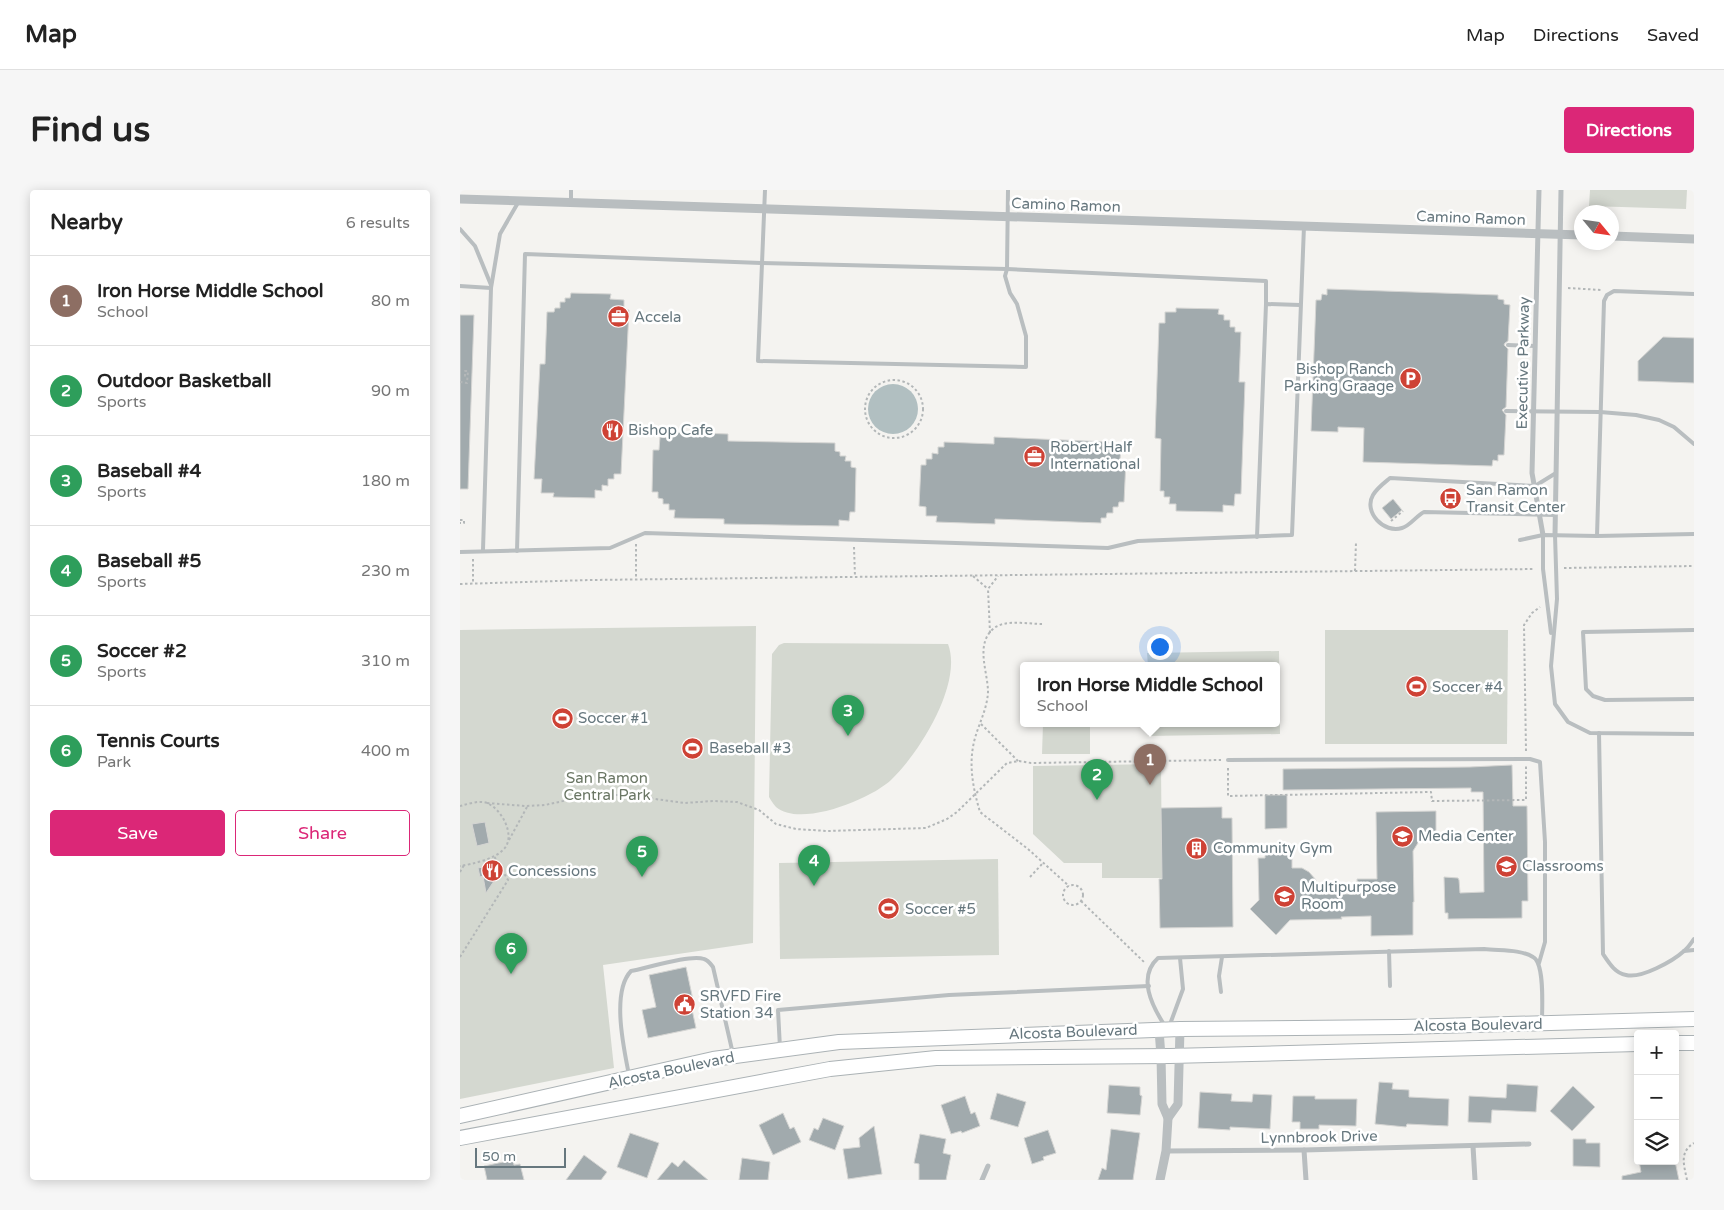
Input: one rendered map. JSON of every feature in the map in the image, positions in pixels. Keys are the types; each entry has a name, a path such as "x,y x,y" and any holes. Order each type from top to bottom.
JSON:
{"main road":[{"name":"Alcosta Boulevard","path":"460,1116 713,1059 839,1042 1169,1029 1412,1027 1694,1019"},
{"path":"1679,1043 1694,1043"},
{"name":"Alcosta Boulevard","path":"460,1138 830,1069 936,1058 1180,1056 1634,1044"}],"street":[{"name":"Executive Parkway","path":"1539,190 1532,473 1543,535"},
{"path":"1555,535 1561,190"},
{"name":"Camino Ramon","path":"460,199 1574,235"},
{"path":"1619,236 1694,239"},
{"path":"1168,1118 1178,1104 1180,1056 1169,1029"},
{"path":"1160,1180 1166,1151 1168,1118 1162,1104 1161,1056 1169,1029"},
{"name":"Lynnbrook Drive","path":"1166,1151 1304,1150 1529,1144"},
{"path":"1473,1146 1475,1180"},
{"path":"1304,1150 1306,1180"},
{"path":"982,1180 988,1166"}],"lane":[{"path":"571,190 571,202"},
{"path":"765,190 758,361 1026,367 1026,336 1019,310 1005,276 1008,190"},
{"path":"482,550 491,288 500,234 519,201"},
{"path":"460,552 610,548 645,533 1108,548 1138,541 1292,535 1304,225"},
{"path":"460,229 476,246 491,288"},
{"path":"517,551 525,254 761,263 1006,269 1266,282 1257,536"},
{"path":"460,286 491,288"},
{"path":"1596,536 1604,301 1607,295 1614,291 1694,294"},
{"path":"1266,304 1300,305"},
{"path":"1508,345 1535,346"},
{"path":"1506,411 1600,412 1636,415 1659,420 1674,427 1694,444"},
{"path":"1555,515 1424,512 1403,528 1394,529 1380,524 1374,517 1371,506 1372,496 1390,478 1534,486 1556,473"},
{"path":"1520,540 1543,535 1694,534"},
{"path":"1543,535 1543,568 1552,640"},
{"path":"1555,535 1557,599 1551,666 1555,704 1568,722 1590,733 1694,734"},
{"path":"1694,630 1584,632 1586,689 1593,696 1604,700 1694,699"},
{"path":"1599,733 1603,954 1609,964 1621,974 1638,976 1684,951 1694,939"},
{"path":"1228,760 1530,759 1540,762 1545,842 1545,942 1539,962 1542,1023"},
{"path":"1169,1029 1156,1013 1149,998 1147,974 1152,963 1158,958 1484,950 1525,954 1539,962"},
{"path":"1684,951 1694,950"},
{"path":"1389,951 1390,986"},
{"path":"629,1078 622,1027 622,992 626,976 632,971 687,958 698,957 706,959 712,967 733,1056"},
{"path":"1221,992 1219,976 1222,957"},
{"path":"1169,1029 1182,989 1180,958"},
{"path":"780,1050 778,1010 949,995 1149,986"}],"path":[{"path":"1568,288 1614,291"},
{"path":"460,382 468,383 468,371 465,371 465,379"},
{"path":"898,380 906,382 918,393 922,409 921,417 912,431 896,438 878,433 871,428 867,420 865,402 869,394 882,382 898,380"},
{"path":"1389,522 1403,511"},
{"path":"636,537 636,580"},
{"path":"854,539 854,577"},
{"path":"1355,571 1356,542"},
{"path":"473,552 473,584"},
{"path":"1556,568 1694,566"},
{"path":"460,584 1543,568"},
{"path":"990,633 988,589 999,575"},
{"path":"972,576 988,589"},
{"path":"1042,624 999,625 986,637 984,659 988,690 987,701 973,748 972,762 975,794 980,812 1069,886"},
{"path":"981,724 1019,761"},
{"path":"460,806 478,802 528,806 604,795 625,795 685,803 738,802 759,810 776,824 796,829 827,831 926,828 957,812 1006,763 1019,761 1031,763"},
{"path":"487,803 496,809 508,829 508,840 504,849"},
{"path":"460,866 494,856 504,849 528,806"},
{"path":"460,957 508,880 494,856"},
{"path":"1030,877 1043,863"},
{"path":"460,872 464,866"},
{"path":"1076,885 1081,889 1083,895 1081,901 1072,904 1067,902 1064,893 1069,886 1076,885"},
{"path":"1081,901 1150,968"},
{"path":"1687,1180 1683,1160 1685,1151 1694,1143"}],"green space":[{"path":"1590,190 1687,190 1686,209 1589,205"},
{"name":"San Ramon Central Park","path":"756,626 753,943 603,965 614,1068 460,1099 460,630"},
{"name":"Soccer #4","path":"1325,630 1508,630 1507,744 1325,744"},
{"path":"784,643 948,644 951,660 950,678 936,716 915,752 892,779 882,787 853,802 818,813 787,813 776,807 773,803 769,797 772,654 779,645"},
{"path":"1279,651 1279,662 1148,662 1147,653"},
{"path":"1043,727 1090,727 1090,754 1042,754"},
{"path":"1148,727 1280,727 1280,734 1148,736"},
{"path":"1161,764 1162,878 1102,878 1102,863 1064,863 1033,834 1033,766"},
{"name":"Soccer #5","path":"998,859 999,955 780,959 779,863"}],"shaded area":[{"path":"888,384 898,384 911,391 918,404 918,414 911,427 898,434 888,434 879,430 872,423 868,414 868,404 872,395 879,388"}],"building":[{"name":"Bishop Ranch Parking Graage","path":"1327,289 1498,295 1498,299 1504,300 1504,304 1510,305 1508,341 1504,345 1508,349 1506,407 1502,410 1506,415 1504,455 1498,455 1498,461 1493,460 1492,466 1363,462 1364,428 1338,427 1338,432 1311,431 1316,300 1321,300 1322,294 1327,295"},
{"path":"571,293 611,294 610,299 624,300 624,310 629,310 621,474 614,474 614,479 608,479 608,486 602,485 602,491 595,490 595,498 553,497 554,493 541,493 542,479 534,479 540,364 545,364 547,312 554,312 555,308 560,308 560,302 565,302 565,298 570,298"},
{"path":"1176,308 1219,309 1218,314 1224,315 1224,320 1230,320 1230,327 1235,327 1235,332 1241,332 1239,382 1245,382 1241,494 1235,494 1234,506 1223,505 1223,512 1176,511 1176,504 1169,504 1170,497 1164,497 1164,491 1160,491 1161,439 1155,438 1159,323 1165,323 1165,312 1176,312"},
{"path":"460,315 474,315 468,489 460,489"},
{"path":"1663,337 1694,338 1694,383 1638,381 1638,361"},
{"path":"671,432 728,434 728,441 835,443 835,451 840,452 840,456 846,456 845,461 851,461 851,467 856,468 855,512 850,512 849,521 839,520 839,526 724,524 724,519 674,518 675,510 669,510 669,504 663,504 663,499 658,498 658,492 652,492 653,450 659,450 660,437 670,438"},
{"path":"994,437 1109,442 1108,447 1121,447 1120,460 1126,460 1124,502 1119,502 1118,507 1113,507 1113,513 1107,513 1106,518 1101,518 1101,523 995,519 995,524 936,522 937,516 926,516 926,507 919,506 921,465 926,465 926,459 932,459 932,453 938,454 938,447 944,447 944,442 994,444"},
{"path":"1393,499 1402,510 1391,519 1382,508"},
{"path":"1512,765 1513,806 1527,806 1528,901 1522,901 1522,918 1448,919 1448,913 1445,913 1444,877 1458,878 1460,893 1484,892 1483,792 1471,792 1471,788 1283,790 1283,769"},
{"path":"1265,795 1287,795 1287,828 1265,829"},
{"name":"Community Gym","path":"1222,807 1222,818 1232,818 1233,927 1160,928 1159,879 1162,879 1161,808"},
{"path":"1436,811 1436,837 1421,838 1413,851 1413,935 1371,936 1371,916 1341,917 1342,919 1290,920 1276,935 1250,909 1259,900 1258,858 1265,858 1265,847 1292,847 1292,868 1302,868 1309,872 1316,880 1316,894 1358,894 1357,879 1377,879 1376,812"},
{"path":"485,822 489,843 477,846 472,824"},
{"path":"493,865 496,878 486,893 483,876 480,877 478,868"},
{"path":"686,967 693,1000 690,1000 696,1028 648,1038 642,1010 656,1007 649,975"},
{"path":"1379,1082 1393,1083 1392,1089 1409,1090 1409,1097 1449,1099 1448,1126 1407,1124 1406,1127 1375,1124"},
{"path":"1507,1084 1538,1086 1536,1112 1492,1110 1491,1123 1468,1122 1469,1096 1506,1098"},
{"path":"1109,1085 1140,1087 1140,1095 1142,1096 1140,1115 1107,1113"},
{"path":"1573,1086 1595,1107 1572,1131 1550,1111"},
{"path":"1200,1092 1232,1094 1231,1101 1252,1102 1253,1094 1272,1095 1270,1129 1230,1127 1230,1130 1198,1128"},
{"path":"997,1093 1026,1102 1018,1127 990,1119"},
{"path":"965,1096 971,1114 975,1112 980,1126 962,1133 961,1131 951,1134 941,1105"},
{"path":"1293,1096 1315,1096 1315,1099 1357,1099 1356,1126 1319,1125 1319,1129 1300,1129 1300,1122 1292,1122"},
{"path":"783,1113 790,1129 794,1127 801,1142 773,1155 759,1125"},
{"path":"823,1118 844,1126 835,1150 809,1140 814,1128 818,1130"},
{"path":"874,1126 882,1174 848,1179 843,1149 860,1147 859,1138"},
{"path":"1111,1129 1140,1133 1133,1180 1098,1180 1102,1168 1106,1170"},
{"path":"1048,1130 1056,1153 1043,1157 1044,1160 1032,1164 1024,1138"},
{"path":"630,1133 659,1143 647,1178 617,1167"},
{"path":"920,1134 946,1139 943,1153 951,1155 946,1180 919,1180 919,1164 914,1163"},
{"path":"1573,1139 1586,1139 1586,1143 1600,1143 1600,1167 1573,1166"},
{"path":"584,1155 607,1172 601,1180 566,1180"},
{"path":"742,1158 770,1162 768,1180 739,1180"},
{"path":"513,1160 514,1165 520,1164 524,1180 487,1180 484,1166"},
{"path":"684,1160 708,1180 657,1180 672,1162 678,1167"},
{"path":"1640,1165 1676,1165 1679,1180 1622,1180 1622,1176 1641,1172"}],"place":[{"name":"Accela","path":"618,317"},
{"name":"Bishop Ranch Parking Graage","path":"1410,378"},
{"name":"Bishop Cafe","path":"612,430"},
{"name":"Robert Half International","path":"1034,456"},
{"name":"San Ramon Transit Center","path":"1450,499"},
{"name":"Soccer #4","path":"1416,687"},
{"name":"Soccer #1","path":"562,718"},
{"name":"Baseball #4","path":"848,736"},
{"name":"Baseball #3","path":"693,748"},
{"name":"Iron Horse Middle School","path":"1150,785"},
{"name":"Outdoor Basketball","path":"1097,800"},
{"name":"Media Center","path":"1402,836"},
{"name":"Community Gym","path":"1197,848"},
{"name":"Classrooms","path":"1506,866"},
{"name":"Concessions","path":"492,871"},
{"name":"Soccer #2","path":"642,877"},
{"name":"Baseball #5","path":"814,886"},
{"name":"Multipurpose Room","path":"1285,896"},
{"name":"Soccer #5","path":"889,909"},
{"name":"Tennis Courts","path":"511,974"},
{"name":"SRVFD Fire Station 34","path":"684,1005"}]}
